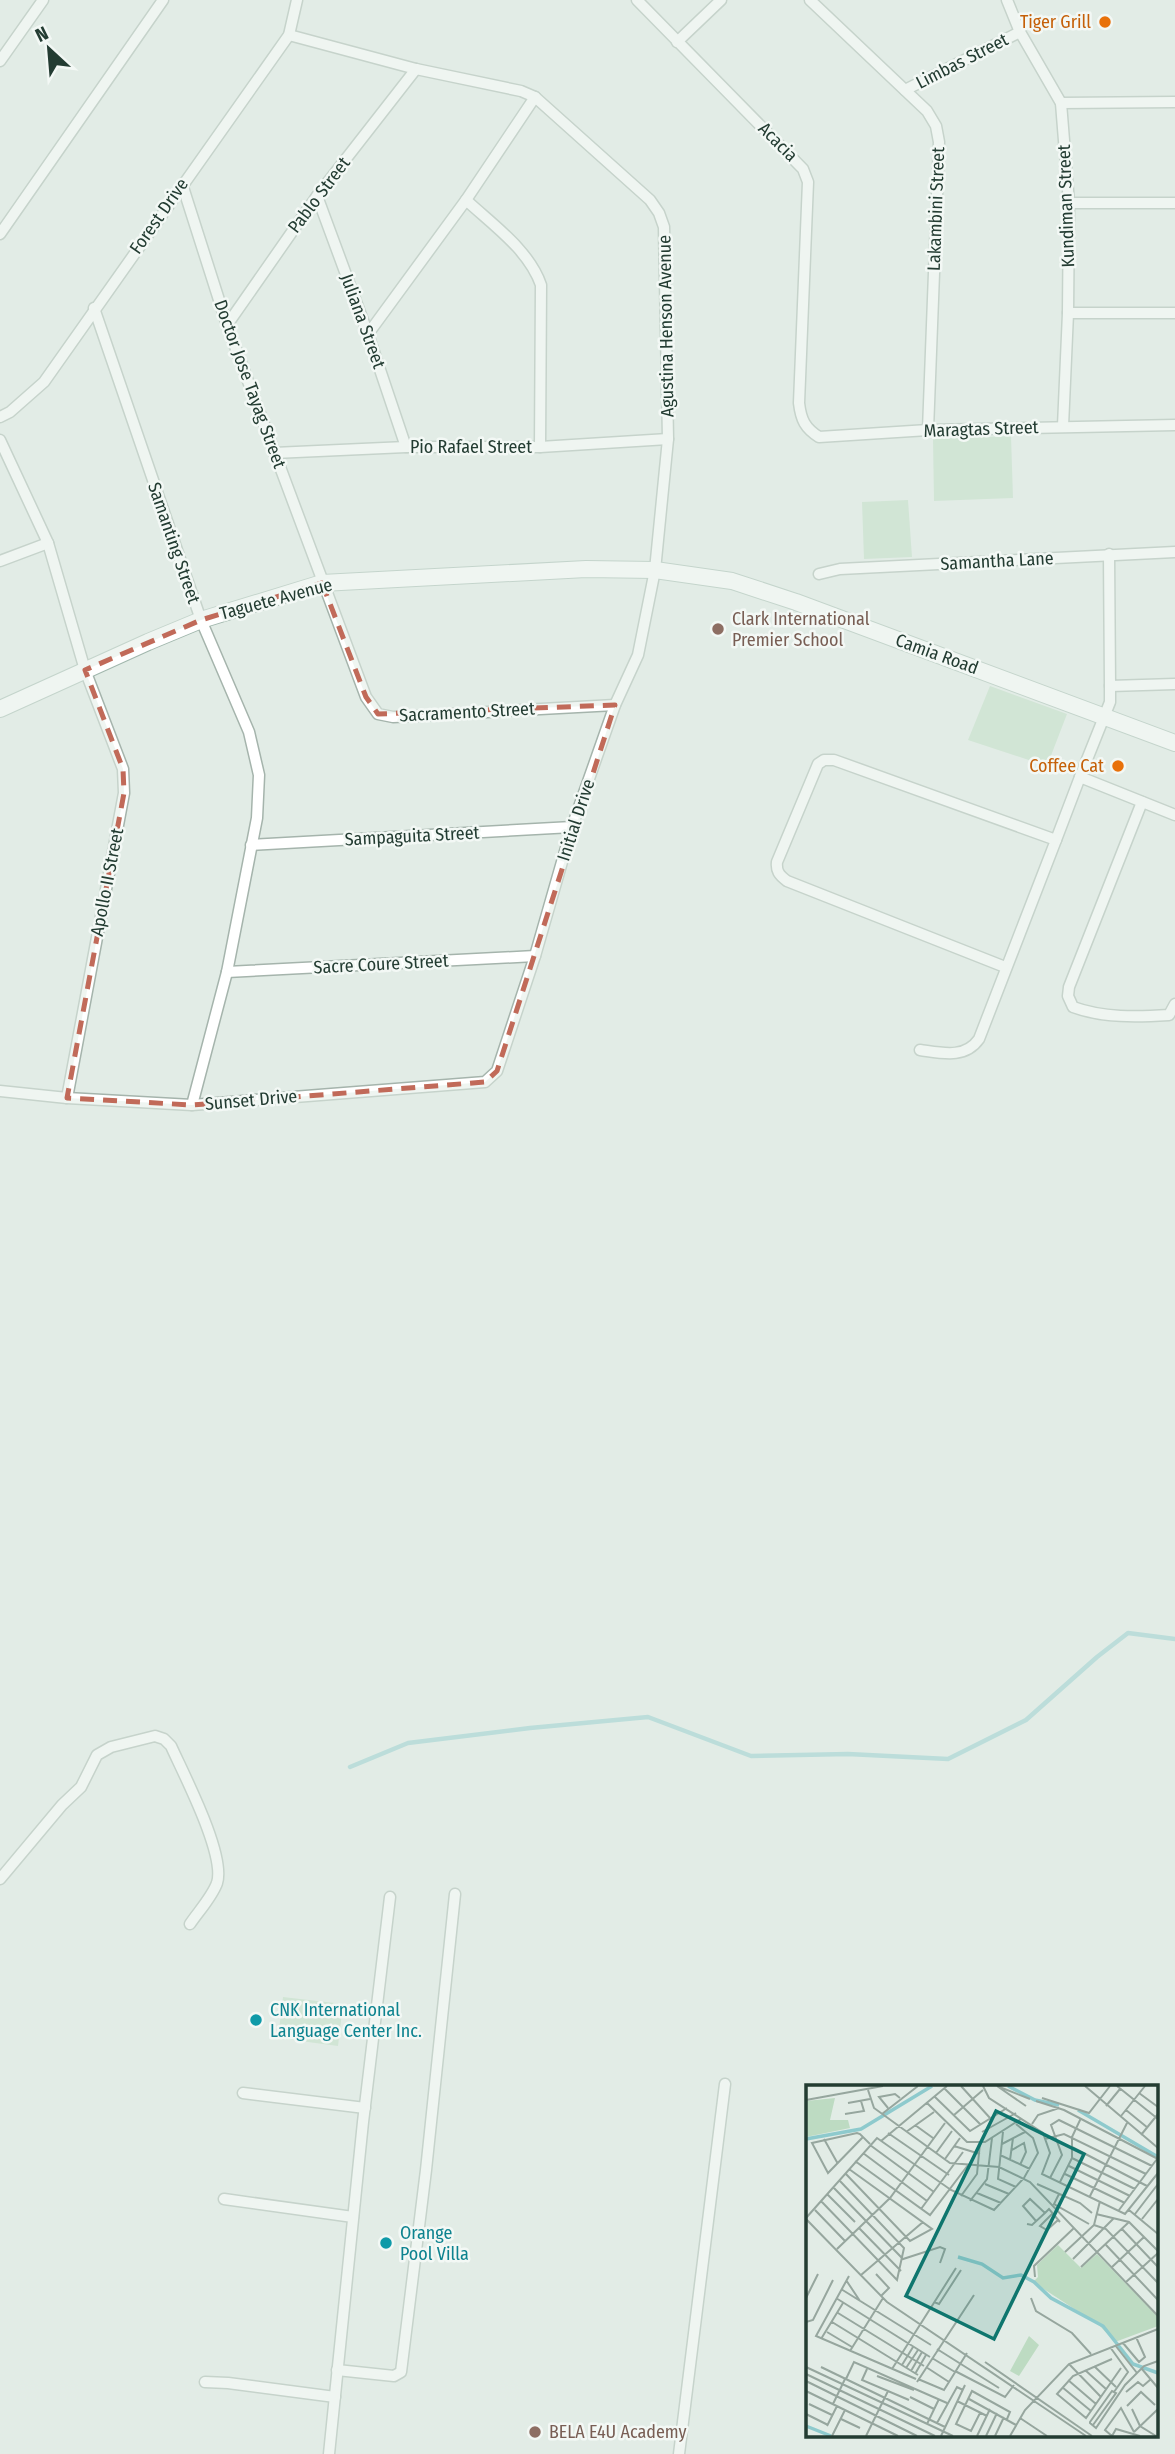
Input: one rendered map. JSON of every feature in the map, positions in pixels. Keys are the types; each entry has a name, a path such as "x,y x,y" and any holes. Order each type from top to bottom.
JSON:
{"street":[{"path":"0,61 43,0"},
{"path":"0,234 163,0"},
{"name":"Forest Drive","path":"0,417 10,412 44,382 289,35 297,0"},
{"name":"Acacia","path":"637,0 797,161 808,182 800,414"},
{"path":"677,42 721,0"},
{"name":"Lakambini Street","path":"810,0 905,90 936,126 939,142 928,430"},
{"name":"Kundiman Street","path":"1007,0 1020,32 1061,103 1069,203 1063,426"},
{"name":"Limbas Street","path":"905,90 1020,32"},
{"name":"Agustina Henson Avenue","path":"289,35 416,69 521,91 535,97 650,200 659,213 664,228 668,439 655,570"},
{"name":"Pablo Street","path":"227,325 317,196 416,69"},
{"path":"369,334 466,200 535,97"},
{"path":"1061,103 1175,102"},
{"name":"Doctor Jose Tayag Street","path":"182,184 227,325 322,583"},
{"name":"Juliana Street","path":"317,196 369,334 406,447"},
{"path":"466,200 527,257 541,285 540,447"},
{"path":"1069,203 1175,204"},
{"name":"Samanting Street","path":"94,308 201,620 249,732 259,775 257,818 227,972 192,1105"},
{"path":"1068,313 1175,313"},
{"name":"Maragtas Street","path":"800,414 806,428 819,438 928,430 1175,425"},
{"name":"Pio Rafael Street","path":"274,453 406,447 540,447 668,439"},
{"name":"Apollo II Street","path":"0,440 48,543 85,670 123,769 124,793 67,1098"},
{"path":"0,561 48,543"},
{"name":"Samantha Lane","path":"819,575 840,569 1175,552"},
{"path":"920,1050 960,1053 974,1047 979,1039 1105,716 1110,702 1111,686 1109,554"},
{"name":"Taguete Avenue","path":"0,709 201,620 322,583 586,569 655,570"},
{"name":"Initial Drive","path":"497,1071 535,956 572,827 615,705 638,655 655,570"},
{"name":"Camia Road","path":"655,570 732,582 758,590 1175,743"},
{"name":"Sacramento Street","path":"322,583 366,696 378,714 393,717 615,705"},
{"path":"1111,686 1175,684"},
{"path":"1005,967 786,881 779,876 777,862 814,770 818,764 828,759 1056,840"},
{"path":"1080,777 1175,815"},
{"path":"1142,802 1069,987 1068,996 1073,1007 1092,1014 1145,1017 1169,1015 1175,1004"},
{"name":"Sampaguita Street","path":"251,845 572,827"},
{"name":"Sacre Coure Street","path":"227,972 535,956"},
{"name":"Sunset Drive","path":"0,1091 67,1098 192,1105 485,1083 497,1071"},
{"path":"0,1879 62,1805 81,1787 97,1755 111,1747 155,1736 164,1739 171,1746 201,1813 219,1866 217,1884 190,1924"},
{"path":"337,2370 394,2376 401,2372 426,2170 455,1894"},
{"path":"329,2454 390,1897"},
{"path":"679,2454 724,2084"},
{"path":"243,2093 365,2108"},
{"path":"224,2199 353,2217"},
{"path":"205,2382 228,2382 335,2397"}],"highlighted area":[{"path":"322,583 366,697 378,714 615,705 497,1071 485,1082 192,1105 67,1098 124,793 123,769 85,670 201,620"}],"green space":[{"path":"1011,436 1013,498 934,501 933,439"},
{"path":"908,500 912,557 864,559 862,502"},
{"path":"990,686 1067,714 1047,766 968,740"},
{"path":"283,1997 343,2004 338,2046 278,2038"}],"waterway":[{"path":"350,1767 408,1743 648,1717 751,1756 848,1754 948,1759 1026,1720 1128,1633 1175,1639"}],"place":[{"name":"Tiger Grill","path":"1105,22"},
{"name":"Clark International Premier School","path":"718,629"},
{"name":"Coffee Cat","path":"1118,766"},
{"name":"CNK International Language Center Inc.","path":"256,2020"},
{"name":"Orange Pool Villa","path":"386,2243"},
{"name":"BELA E4U Academy","path":"535,2432"}]}
